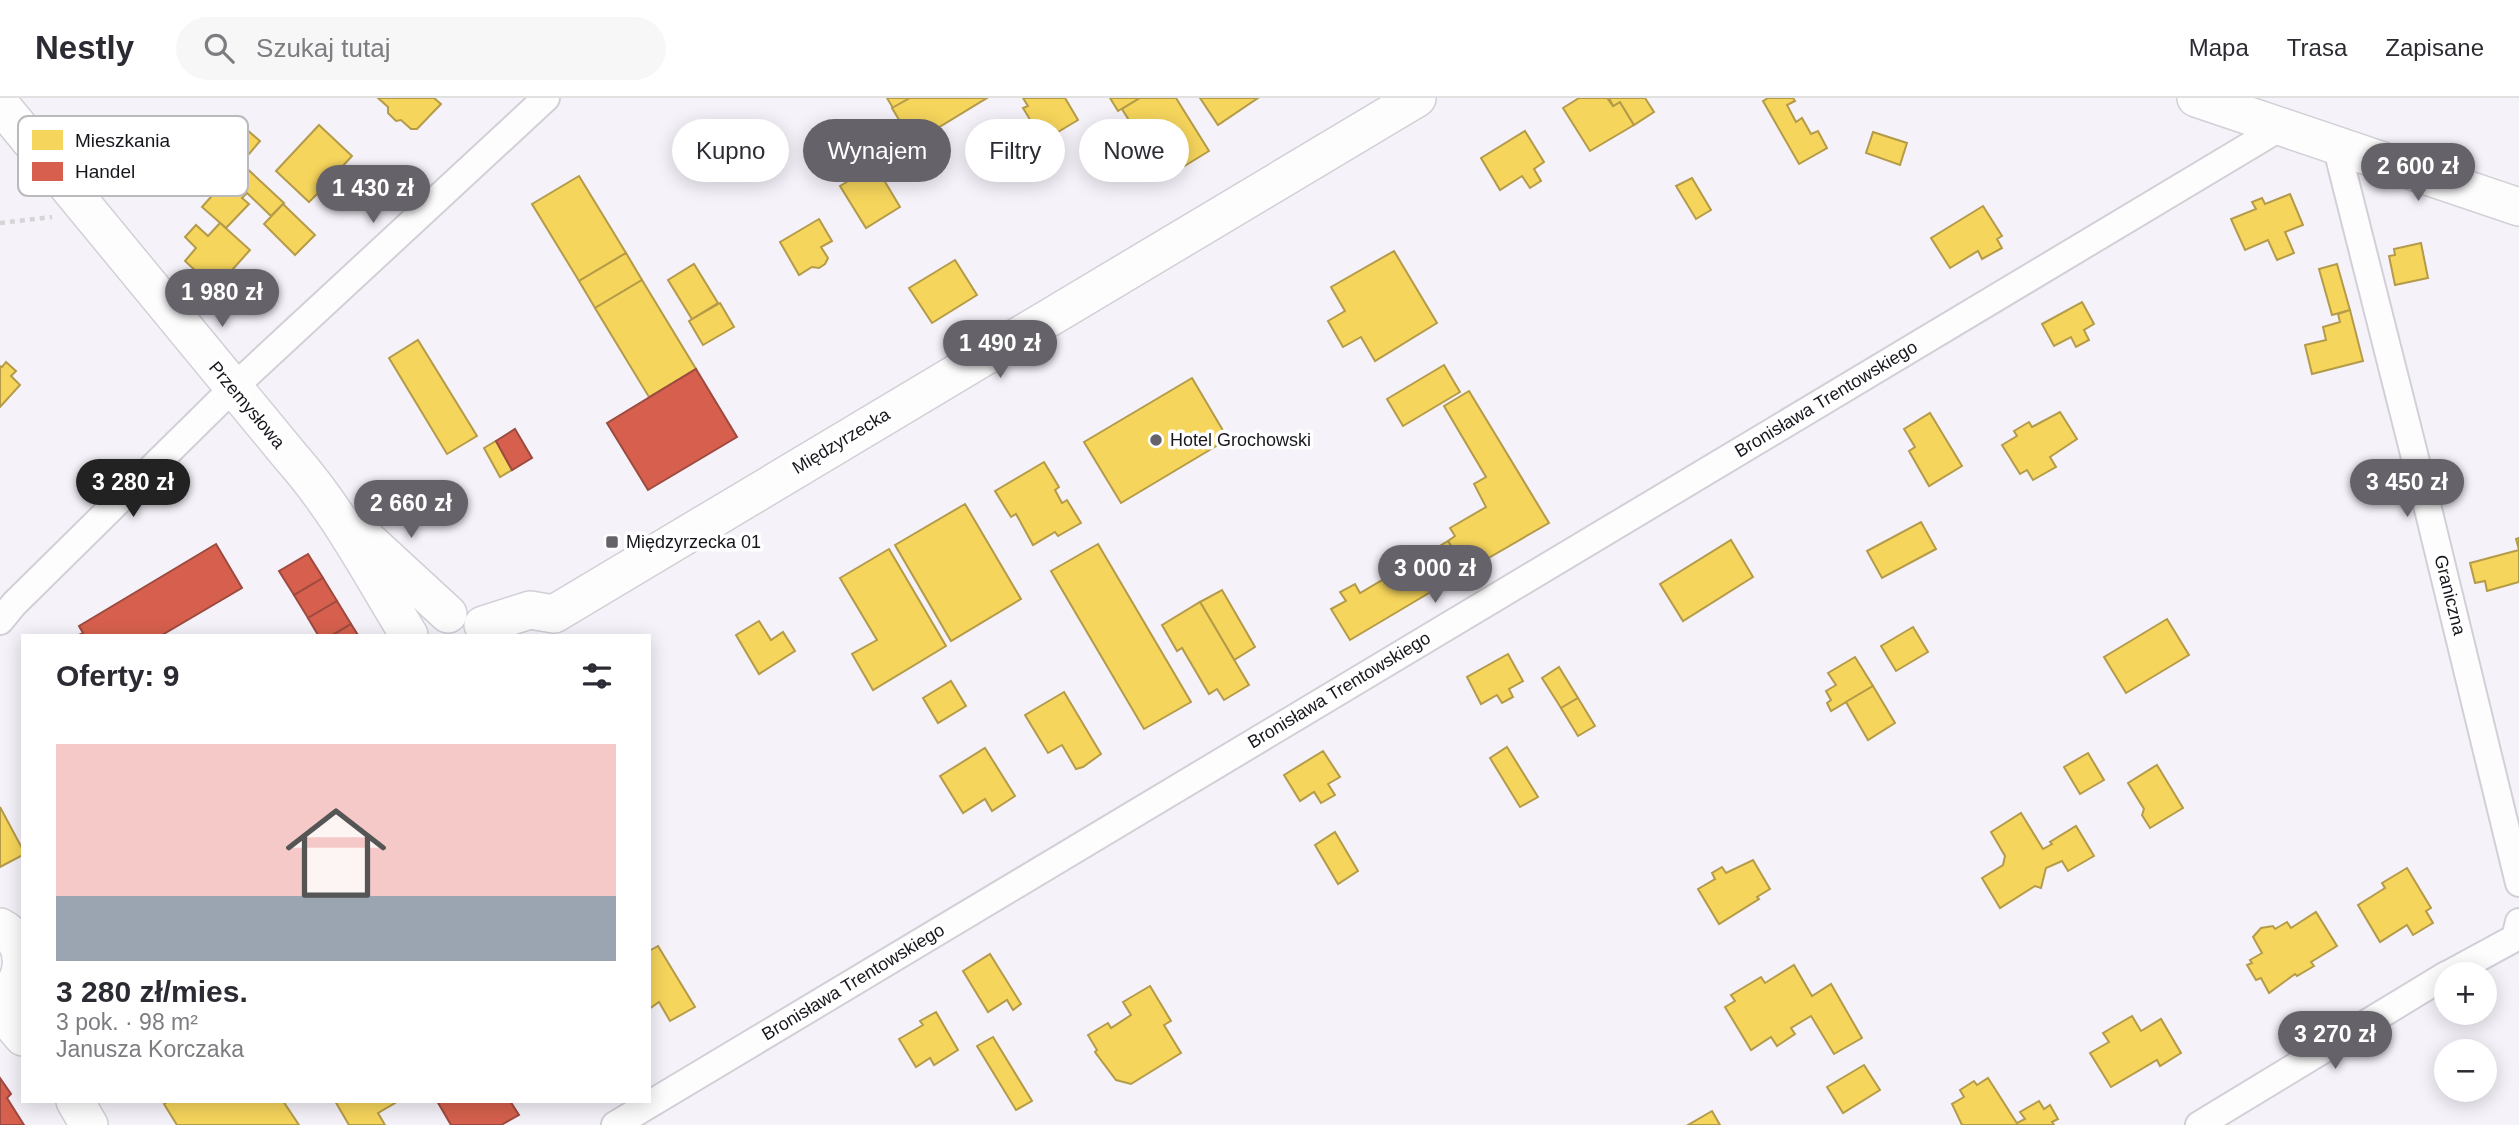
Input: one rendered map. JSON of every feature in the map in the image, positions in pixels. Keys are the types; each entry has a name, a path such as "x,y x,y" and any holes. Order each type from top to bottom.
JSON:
{"street":[{"path":"0,621 14,604 233,388 546,98"},
{"name":"Międzyrzecka","path":"487,630 530,610 550,625 1417,98"},
{"path":"2196,98 2519,207"},
{"name":"Przemysłowa","path":"0,104 18,126"},
{"name":"Bronisława Trentowskiego","path":"615,1125 2281,127"},
{"name":"Graniczna","path":"2336,145 2519,883"},
{"name":"Przemysłowa","path":"75,196 317,486 409,634"},
{"name":"Przemysłowa","path":"334,510 448,614"},
{"path":"411,634 426,621 448,614 473,618 487,630"},
{"path":"17,980 19,946 0,924 21,912"},
{"path":"2467,962 2517,930"},
{"path":"2199,1125 2434,983"},
{"path":"0,1010 21,1035"},
{"path":"76,1103 89,1125"}],"path":[{"path":"0,223 64,216"}],"building: Mieszkania":[{"path":"378,98 434,98 441,104 417,129 411,129 401,120 396,121 388,113 388,107"},
{"path":"887,98 910,98 893,108"},
{"path":"910,98 987,98 951,120 899,119 892,108"},
{"path":"1023,98 1065,98 1078,120 1065,128 1065,119 1030,119 1023,108 1028,106"},
{"path":"1110,98 1140,98 1118,111"},
{"path":"1140,98 1176,98 1209,151 1189,163 1189,119 1128,119 1122,109"},
{"path":"1200,98 1258,98 1218,125"},
{"path":"1579,98 1607,98 1613,106 1620,102 1634,125 1590,151 1563,108"},
{"path":"1609,98 1645,98 1654,112 1634,125 1620,102 1613,106"},
{"path":"1768,98 1793,98 1795,101 1787,105 1796,122 1802,118 1811,134 1818,131 1827,148 1799,164 1763,101"},
{"path":"319,125 352,156 329,181 338,189 329,198 320,191 309,202 276,171"},
{"path":"248,131 260,141 248,155"},
{"path":"1525,131 1544,162 1534,169 1541,181 1530,188 1522,176 1500,190 1481,158"},
{"path":"1873,132 1907,143 1900,165 1866,153"},
{"path":"248,170 284,203 271,216 248,194"},
{"path":"579,176 626,253 579,281 532,204"},
{"path":"1692,178 1711,210 1696,219 1676,186"},
{"path":"847,182 885,182 900,207 866,228 840,186"},
{"path":"2290,194 2303,225 2285,232 2294,253 2277,260 2268,240 2245,250 2231,219 2256,209 2252,202 2262,198 2265,204"},
{"path":"212,196 244,196 242,198 249,204 226,228 202,207"},
{"path":"283,204 315,235 295,255 264,224"},
{"path":"1983,206 2002,236 1997,239 2002,248 1982,259 1978,251 1950,268 1931,238"},
{"path":"819,219 832,241 821,247 828,258 819,268 812,267 799,275 780,242"},
{"path":"220,223 250,250 215,289 185,261 196,248 185,237 196,225 208,236"},
{"path":"2421,243 2428,278 2395,285 2389,256 2395,255 2394,249"},
{"path":"1394,251 1437,323 1375,361 1361,337 1343,347 1328,321 1345,311 1331,287"},
{"path":"626,253 642,280 595,308 579,281"},
{"path":"955,260 977,295 932,323 909,288"},
{"path":"694,264 718,303 692,319 668,280"},
{"path":"2337,264 2350,310 2332,315 2319,269"},
{"path":"642,280 696,369 649,397 595,308"},
{"path":"2082,302 2094,324 2084,330 2089,340 2076,347 2071,337 2054,346 2042,324"},
{"path":"720,303 734,327 703,345 689,321"},
{"path":"2350,310 2363,361 2312,374 2305,345 2326,340 2323,327 2340,322 2338,314"},
{"path":"418,340 477,436 447,454 389,358"},
{"path":"6,362 16,371 11,376 20,385 0,407 0,366"},
{"path":"1444,365 1460,392 1403,426 1387,399"},
{"name":"Hotel Grochowski","path":"1192,378 1228,439 1121,503 1084,442"},
{"path":"1469,391 1549,523 1466,571 1448,541 1455,536 1450,528 1486,507 1474,484 1486,477 1444,406"},
{"path":"2060,412 2077,439 2050,457 2056,467 2033,480 2027,470 2020,474 2002,445 2017,436 2014,431 2029,422 2032,427"},
{"path":"1930,413 1962,466 1929,486 1909,451 1915,447 1904,429"},
{"path":"496,441 512,470 500,477 484,448"},
{"path":"1044,462 1059,487 1055,490 1062,503 1067,500 1081,523 1058,536 1055,532 1033,545 1016,514 1011,517 995,491"},
{"path":"965,504 1021,599 951,641 895,545"},
{"path":"1921,522 1936,549 1882,578 1867,551"},
{"path":"1731,540 1753,577 1683,621 1660,584"},
{"path":"1448,541 1466,571 1350,640 1331,609 1346,601 1340,592 1355,584 1360,593"},
{"path":"1098,544 1191,702 1144,729 1051,571"},
{"path":"889,549 946,646 873,690 852,654 877,640 840,578"},
{"path":"2519,550 2519,582 2487,591 2485,581 2475,583 2470,563"},
{"path":"1222,590 1255,647 1234,660 1200,602"},
{"path":"1200,602 1249,685 1224,700 1217,689 1209,694 1182,648 1177,651 1162,625"},
{"path":"2167,619 2189,655 2126,693 2104,657"},
{"path":"759,621 771,640 783,632 795,651 759,674 736,635"},
{"path":"1913,627 1928,652 1896,671 1881,646"},
{"path":"1508,654 1523,681 1509,689 1513,697 1502,703 1497,695 1481,704 1467,677"},
{"path":"1855,657 1873,686 1831,711 1827,703 1831,700 1826,691 1836,685 1828,673"},
{"path":"1559,667 1578,698 1561,708 1542,678"},
{"path":"951,681 966,706 938,723 923,698"},
{"path":"1873,686 1895,723 1868,740 1846,702"},
{"path":"1064,692 1101,754 1076,769 1062,745 1048,753 1025,715"},
{"path":"1578,698 1595,726 1578,736 1561,708"},
{"path":"1507,747 1538,797 1520,807 1490,758"},
{"path":"985,748 1015,796 992,811 985,799 963,813 940,776"},
{"path":"1323,751 1340,777 1328,784 1335,795 1321,803 1314,792 1300,801 1284,775"},
{"path":"2088,753 2104,780 2080,794 2064,767"},
{"path":"2157,765 2183,808 2150,828 2142,815 2144,809 2128,783"},
{"path":"0,807 21,846 21,856 0,867"},
{"path":"2021,813 2043,849 2076,826 2094,856 2068,871 2062,861 2046,868 2041,888 2035,886 2000,908 1982,878 2003,865 2005,856 1991,832"},
{"path":"1335,832 1358,871 1338,884 1315,845"},
{"path":"1753,860 1770,889 1719,924 1698,889 1715,879 1712,873 1722,867 1726,873"},
{"path":"2407,868 2431,908 2426,911 2433,923 2413,935 2407,925 2380,942 2358,905 2385,888 2382,883"},
{"path":"2316,912 2337,946 2311,962 2314,966 2297,976 2295,974 2269,993 2261,978 2256,980 2247,965 2262,953 2253,937 2261,928 2273,926 2275,929 2287,922 2291,928"},
{"path":"658,946 695,1007 670,1021 659,1002 651,1008 651,950"},
{"path":"990,954 1021,1004 1013,1010 1007,1000 988,1012 963,971"},
{"path":"1794,965 1812,996 1831,984 1862,1038 1834,1054 1811,1016 1791,1028 1795,1034 1777,1046 1771,1037 1751,1050 1725,1007 1735,1001 1731,995 1761,977 1765,983"},
{"path":"1150,986 1171,1021 1164,1025 1181,1053 1131,1084 1116,1080 1095,1052 1097,1050 1088,1035 1108,1023 1111,1028 1131,1015 1123,1002"},
{"path":"936,1012 958,1050 934,1065 930,1058 916,1067 899,1039 923,1025 920,1021"},
{"path":"2132,1016 2141,1031 2161,1019 2181,1053 2160,1066 2157,1060 2111,1087 2090,1053 2109,1042 2103,1033"},
{"path":"993,1037 1032,1101 1016,1110 977,1046"},
{"path":"1864,1065 1880,1090 1843,1113 1827,1087"},
{"path":"1988,1078 2018,1125 1962,1125 1952,1104 1964,1097 1960,1090 1974,1081 1977,1085"},
{"path":"2039,1101 2044,1109 2050,1105 2058,1119 2052,1122 2054,1125 2018,1125 2017,1123 2025,1119 2020,1112"},
{"path":"284,1103 299,1125 177,1125 164,1104"},
{"path":"336,1103 395,1103 378,1113 385,1125 349,1125"},
{"path":"1712,1111 1720,1125 1688,1125"}],"building: Handel":[{"path":"696,369 737,437 648,490 607,423"},
{"path":"515,429 532,458 512,470 496,441"},
{"path":"216,544 242,588 164,634 81,634 83,633 79,626"},
{"path":"308,554 323,578 294,595 279,571"},
{"path":"323,578 337,601 308,618 294,595"},
{"path":"337,601 351,624 334,634 317,634 308,618"},
{"path":"351,624 357,634 335,634"},
{"path":"0,1078 11,1094 7,1098 24,1125 0,1125"},
{"path":"438,1103 511,1103 519,1115 501,1125 451,1125"}],"place":[{"name":"Hotel Grochowski","path":"1156,440"},
{"name":"Międzyrzecka 01","path":"612,542"}]}
